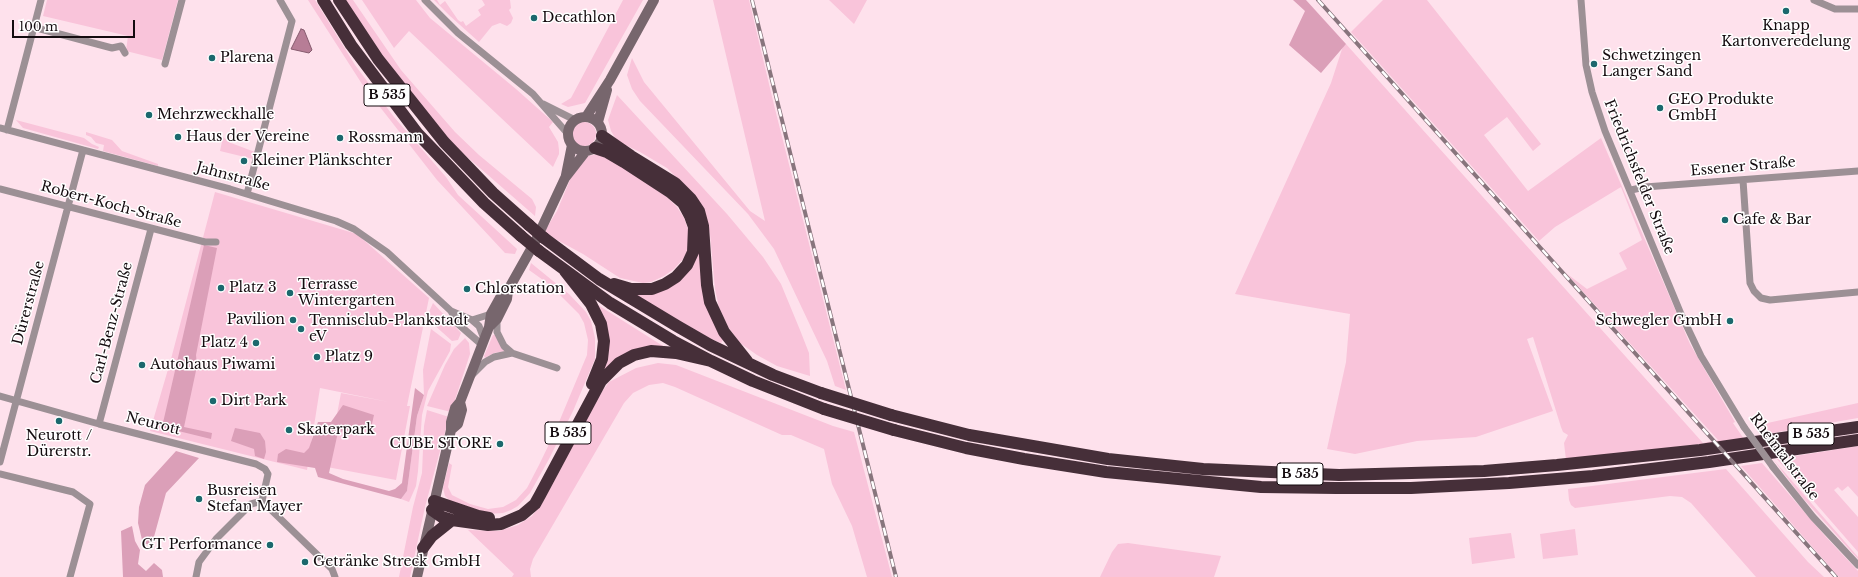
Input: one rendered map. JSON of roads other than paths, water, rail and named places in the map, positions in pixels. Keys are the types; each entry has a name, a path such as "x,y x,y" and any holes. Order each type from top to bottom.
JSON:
{"highway":[{"name":"B 535","path":"323,0 351,45 418,134 484,202 521,236 565,271 631,317 711,361 753,381 824,409 894,430 1017,458 1106,472 1253,486 1336,488 1418,487 1593,476 1709,462 1858,440"},
{"name":"B 535","path":"339,0 371,50 462,163 544,238 599,279 677,326 749,363 773,375 821,393 890,415 969,435 1108,459 1210,470 1339,475 1386,475 1484,471 1557,465 1700,450 1858,427"},
{"name":"B 535","path":"602,136 675,183 691,199 699,211 703,226 707,285 710,302 724,332 749,363"},
{"name":"B 535","path":"590,150 607,152 670,192 683,203 692,222 694,240 693,252 687,265 676,277 665,284 652,289 641,290 618,286 599,279"},
{"name":"B 535","path":"433,506 478,516 495,518 512,514 522,509 538,490 597,375 604,348 603,333 597,315 565,271"},
{"name":"B 535","path":"433,506 442,517 452,520 488,525 500,524 513,520 529,510 540,495 593,394 606,375 619,363 634,355 651,351 671,352 711,361"},
{"path":"424,548 432,536 452,520"}],"street":[{"path":"4,129 41,0"},
{"path":"165,64 182,0"},
{"path":"247,194 292,21 280,0"},
{"path":"417,577 455,408 460,402 494,316 507,300 508,290 535,242 565,178 572,145 568,134 533,94 458,32 425,0"},
{"path":"586,117 610,80 654,0"},
{"name":"Friedrichsfelder Straße","path":"1581,0 1586,65 1592,92 1605,132 1631,190 1681,314 1701,356"},
{"path":"1816,1 1835,9 1858,9"},
{"path":"33,27 112,48 121,46 125,53"},
{"path":"565,178 590,150 599,145 602,131 598,122 610,80"},
{"path":"540,103 575,120"},
{"path":"568,134 571,124 575,120 586,117 598,122"},
{"name":"Jahnstraße","path":"4,129 247,194 336,221 354,229 387,252 451,311"},
{"path":"572,145 580,150 590,150"},
{"name":"Dürerstraße","path":"0,462 82,150"},
{"name":"Essener Straße","path":"1631,190 1645,187 1858,171"},
{"path":"1743,180 1750,284 1761,298 1770,300 1858,292"},
{"name":"Robert-Koch-Straße","path":"0,189 151,229 205,242 216,242"},
{"name":"Carl-Benz-Straße","path":"99,424 151,229"},
{"path":"451,311 457,323 483,342"},
{"path":"451,311 472,320 479,326 483,342"},
{"path":"472,320 494,316"},
{"path":"494,316 497,332 504,346 512,354"},
{"path":"469,378 485,362 494,357 512,354 558,368"},
{"name":"Rheintalstraße","path":"1701,356 1744,427 1773,467 1813,517 1858,565"},
{"name":"Neurott","path":"0,396 99,424 256,464 266,469 268,474 262,501"},
{"path":"0,474 73,492 90,504 70,577"},
{"path":"196,577 200,562 216,539 251,504 262,501 332,569 335,577"}],"railway":[{"path":"752,0 896,577"},
{"path":"1318,0 1836,577"}],"place":[{"name":"Knapp Kartonveredelung","path":"1786,11"},
{"name":"Decathlon","path":"534,18"},
{"name":"Plarena","path":"212,58"},
{"name":"Schwetzingen Langer Sand","path":"1594,64"},
{"name":"GEO Produkte GmbH","path":"1660,108"},
{"name":"Mehrzweckhalle","path":"149,115"},
{"name":"Haus der Vereine","path":"178,137"},
{"name":"Rossmann","path":"340,138"},
{"name":"Kleiner Plänkschter","path":"244,161"},
{"name":"Cafe & Bar","path":"1725,220"},
{"name":"Platz 3","path":"221,288"},
{"name":"Chlorstation","path":"467,289"},
{"name":"Terrasse Wintergarten","path":"290,293"},
{"name":"Pavilion","path":"293,320"},
{"name":"Schwegler GmbH","path":"1730,321"},
{"name":"Tennisclub-Plankstadt eV","path":"301,329"},
{"name":"Platz 4","path":"256,343"},
{"name":"Platz 9","path":"317,357"},
{"name":"Autohaus Piwami","path":"142,365"},
{"name":"Dirt Park","path":"213,401"},
{"name":"Neurott / Dürerstr.","path":"59,421"},
{"name":"Skaterpark","path":"289,430"},
{"name":"CUBE STORE","path":"500,444"},
{"name":"Busreisen Stefan Mayer","path":"199,499"},
{"name":"GT Performance","path":"270,545"},
{"name":"Getränke Streck GmbH","path":"305,562"}]}
